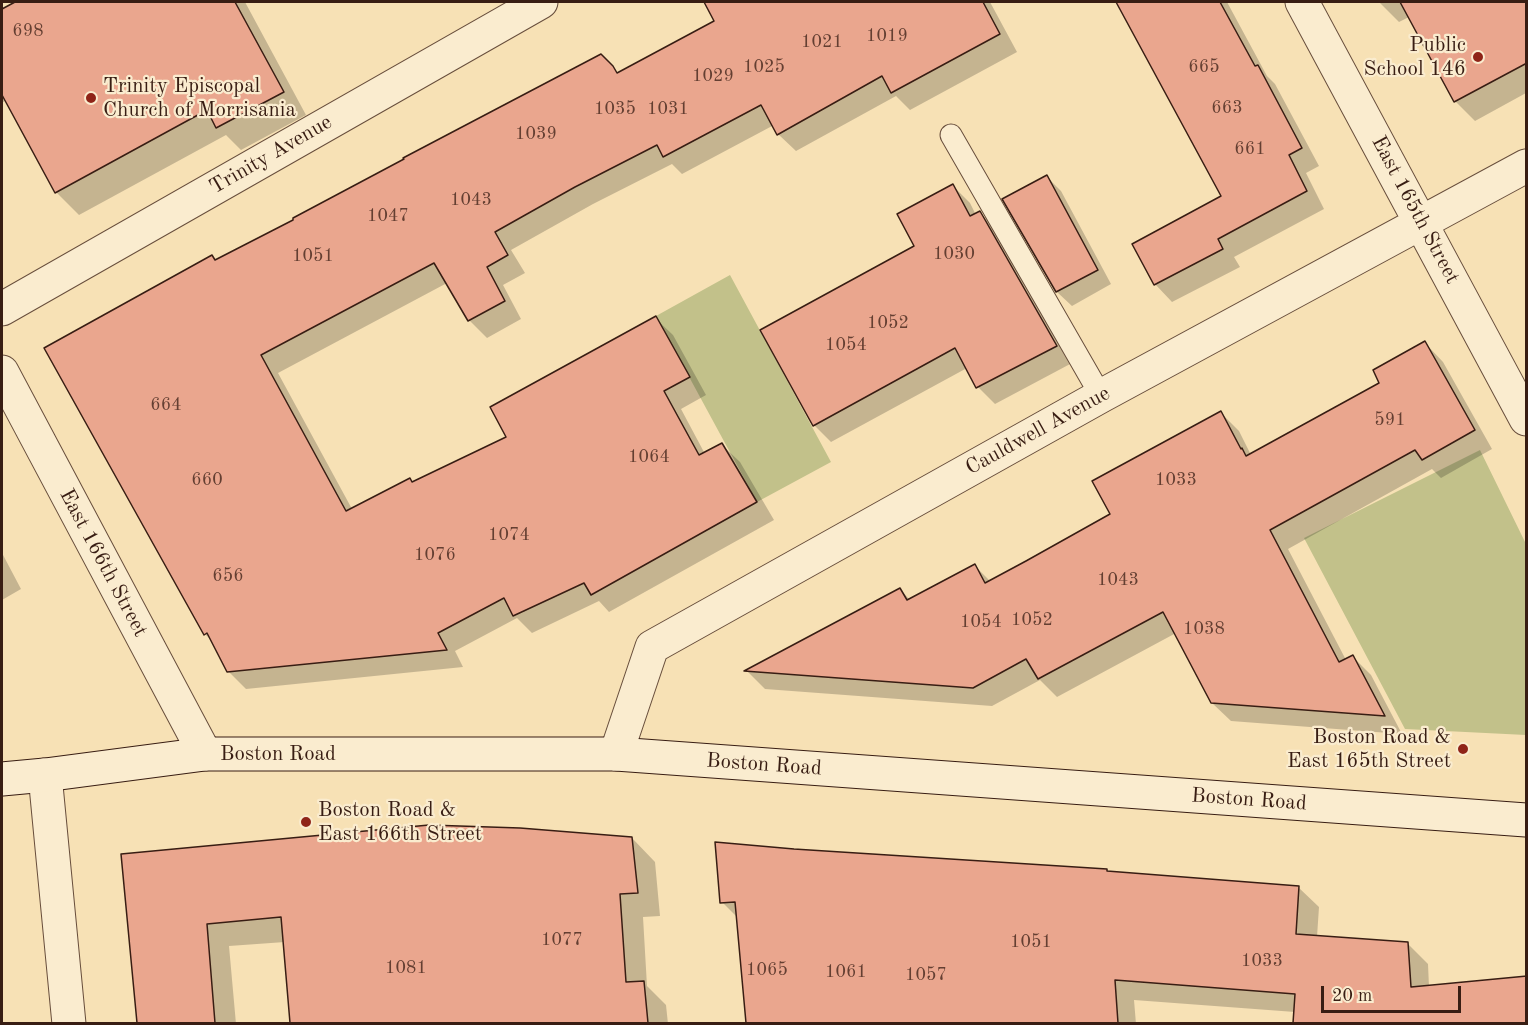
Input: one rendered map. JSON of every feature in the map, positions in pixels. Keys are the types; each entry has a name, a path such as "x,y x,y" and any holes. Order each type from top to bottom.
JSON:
{"street":[{"name":"Trinity Avenue","path":"2,309 541,2"},
{"name":"East 165th Street","path":"1302,2 1527,419"},
{"name":"Cauldwell Avenue","path":"616,754 652,647 1101,396 1527,166"},
{"name":"East 166th Street","path":"2,372 205,754"},
{"name":"Boston Road","path":"2,779 205,754 616,754 1527,820"},
{"path":"45,775 69,1023"}],"lane":[{"path":"951,135 1101,396"}],"shaded area":[{"path":"730,275 831,462 757,502 656,316"},
{"path":"1480,450 1526,544 1526,735 1405,729 1304,538"}],"building":[{"name":"Trinity Episcopal Church of Morrisania","path":"15,2 235,2 284,92 216,128 207,110 55,193 2,95 2,9"},
{"path":"704,2 983,2 1000,34 891,93 882,76 777,135 761,105 663,157 657,145 575,187 495,232 508,255 487,267 505,301 468,321 434,263 261,355 346,511 410,478 412,482 506,437 490,407 656,316 690,377 664,391 699,455 722,443 757,502 591,595 584,583 513,616 504,598 438,633 447,650 227,672 207,633 204,635 44,348 212,255 215,260 293,220 403,158 601,54 617,73 714,21"},
{"path":"1116,2 1220,2 1255,66 1258,65 1302,148 1289,155 1307,191 1218,239 1223,249 1154,285 1132,244 1221,196"},
{"name":"Public School 146","path":"1400,2 1527,2 1527,63 1454,102"},
{"path":"1047,175 1098,270 1056,292 1002,199"},
{"path":"953,184 970,216 980,211 1057,346 976,388 955,348 813,426 760,330 914,246 897,214"},
{"path":"1425,341 1475,430 1422,460 1415,450 1270,530 1339,662 1353,655 1385,716 1211,703 1163,612 1038,679 1026,659 973,688 744,671 900,588 907,600 975,564 985,583 1026,561 1110,514 1092,481 1221,411 1246,456 1379,383 1373,370"},
{"path":"429,825 520,828 632,837 638,893 620,894 626,982 644,981 648,1023 290,1023 281,917 207,924 215,1023 137,1023 121,854"},
{"path":"715,842 1107,869 1107,871 1299,886 1296,934 1408,942 1411,987 1527,976 1527,1023 1293,1023 1295,994 1115,980 1118,1023 746,1023 735,902 720,903"}],"place":[{"name":"Public School 146","path":"1478,57"},
{"name":"Trinity Episcopal Church of Morrisania","path":"91,98"},
{"name":"Boston Road & East 165th Street","path":"1463,749"},
{"name":"Boston Road & East 166th Street","path":"306,822"}]}
